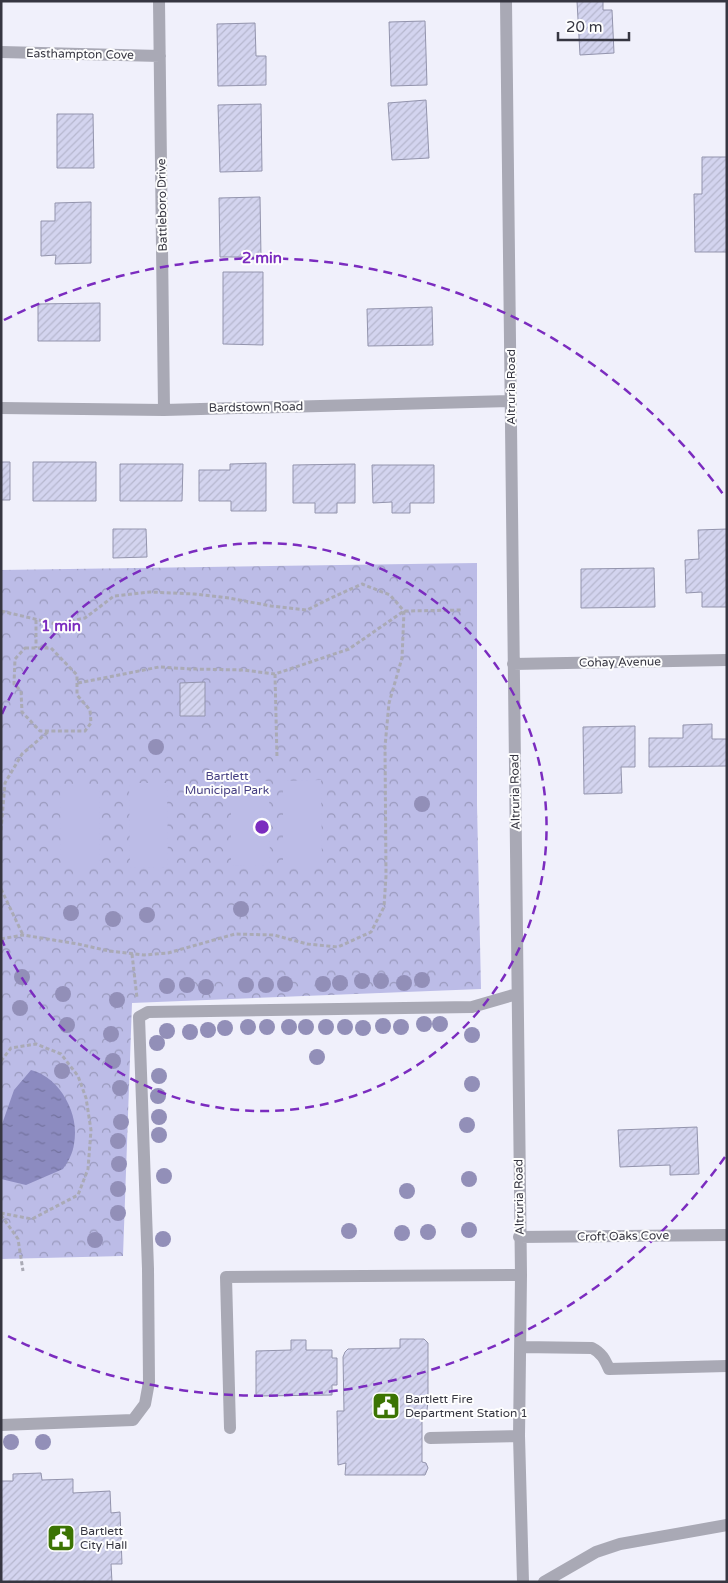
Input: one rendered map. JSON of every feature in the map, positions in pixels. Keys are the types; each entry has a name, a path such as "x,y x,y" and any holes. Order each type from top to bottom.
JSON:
{"street":[{"name":"Battleboro Drive","path":"159,1 164,410"},
{"name":"Altruria Road","path":"506,1 519,1237 521,1275 519,1436 523,1582"},
{"name":"Easthampton Cove","path":"1,52 160,56"},
{"name":"Bardstown Road","path":"1,408 164,410 510,401"},
{"name":"Cohay Avenue","path":"513,664 727,660"},
{"path":"1,1425 133,1420 145,1404 149,1382 148,1269 140,1017 148,1012 472,1007 517,994"},
{"name":"Croft Oaks Cove","path":"519,1237 727,1235"},
{"path":"230,1428 226,1277 521,1275"},
{"path":"521,1347 592,1348 598,1351 604,1358 609,1369 727,1366"},
{"path":"430,1438 519,1436"},
{"path":"544,1582 596,1552 620,1544 727,1524"}],"path":[{"path":"1,611 56,624 85,618 114,596 150,592 229,598 271,606 307,610 362,584 390,595 404,611 402,658 389,703 385,746 386,876 384,907 371,932 338,947 307,944 274,935 235,934 168,953 144,955 23,935 1,939"},
{"path":"78,683 159,667 243,670 275,674 348,649 404,611 463,610"},
{"path":"36,620 36,648"},
{"path":"25,648 51,648 77,676 78,683 77,695 90,710 91,723 85,731 40,731 22,712 21,691 14,684 15,659 25,648"},
{"path":"275,674 277,758"},
{"path":"1,830 5,783 22,754 50,731"},
{"path":"1,889 23,935"},
{"path":"132,954 140,1017"},
{"path":"1,1061 11,1048 36,1044 61,1054 78,1076 86,1098 91,1130 88,1169 78,1194 32,1219 1,1214"},
{"path":"1,1214 18,1239 23,1271"}],"green space":[{"name":"Bartlett Municipal Park","path":"477,563 477,805 481,989 132,1003 123,1256 1,1259 1,570"},
{"path":"321,780 322,864 283,864 283,781"},
{"path":"269,781 270,865 231,866 231,782"},
{"path":"129,783 167,783 168,867 130,868"},
{"path":"60,784 99,784 100,868 61,868"}],"water":[{"path":"31,1070 42,1074 51,1081 66,1099 74,1121 75,1133 73,1151 63,1169 26,1185 1,1179 1,1127 14,1090"}],"building":[{"path":"577,1 603,1 603,10 612,10 614,53 580,55"},
{"path":"425,21 427,85 391,86 389,22"},
{"path":"255,23 256,56 266,56 266,85 218,86 217,24"},
{"path":"426,100 429,158 392,160 388,103"},
{"path":"261,104 262,171 220,172 218,105"},
{"path":"57,114 93,114 94,168 57,168"},
{"path":"702,157 727,157 727,252 695,252 694,194 702,194"},
{"path":"260,197 261,257 220,257 219,198"},
{"path":"91,202 91,263 55,264 56,255 41,256 41,221 55,221 55,203"},
{"path":"223,272 263,272 263,345 223,344"},
{"path":"100,303 100,341 38,341 38,304"},
{"path":"432,307 433,345 368,346 367,309"},
{"path":"1,462 10,462 10,500 1,500"},
{"path":"33,462 96,462 96,501 33,501"},
{"path":"266,463 266,511 231,511 231,501 199,501 199,470 230,470 230,464"},
{"path":"120,464 183,464 182,501 120,501"},
{"path":"355,464 355,503 337,503 337,513 315,513 315,503 293,503 293,465"},
{"path":"372,465 434,465 434,503 410,503 410,513 392,513 392,502 373,503"},
{"path":"113,529 146,529 147,557 113,558"},
{"path":"727,529 727,607 702,607 702,592 686,593 685,560 699,559 698,530"},
{"path":"654,568 655,607 581,608 581,569"},
{"path":"205,682 205,716 180,716 180,683"},
{"path":"712,724 712,739 727,739 727,766 649,767 649,738 683,738 683,725"},
{"path":"635,726 635,767 621,767 622,793 584,794 583,727"},
{"path":"697,1127 699,1174 670,1175 670,1165 620,1167 618,1130"},
{"name":"Bartlett Fire Department Station 1","path":"400,1339 424,1339 428,1343 428,1401 427,1410 422,1412 422,1462 426,1463 428,1468 425,1475 345,1475 346,1463 338,1465 337,1411 344,1411 343,1357 345,1352 348,1349 400,1348"},
{"path":"291,1340 306,1340 306,1350 332,1350 332,1358 337,1358 337,1385 332,1385 332,1395 256,1396 256,1351 291,1350"},
{"name":"Bartlett City Hall","path":"41,1473 42,1480 73,1479 73,1493 110,1491 111,1513 120,1512 122,1564 111,1564 112,1582 1,1582 1,1481 13,1481 13,1474"}],"place":[{"name":"Bartlett Fire Department Station 1","path":"386,1406"},
{"name":"Bartlett City Hall","path":"61,1538"}]}
